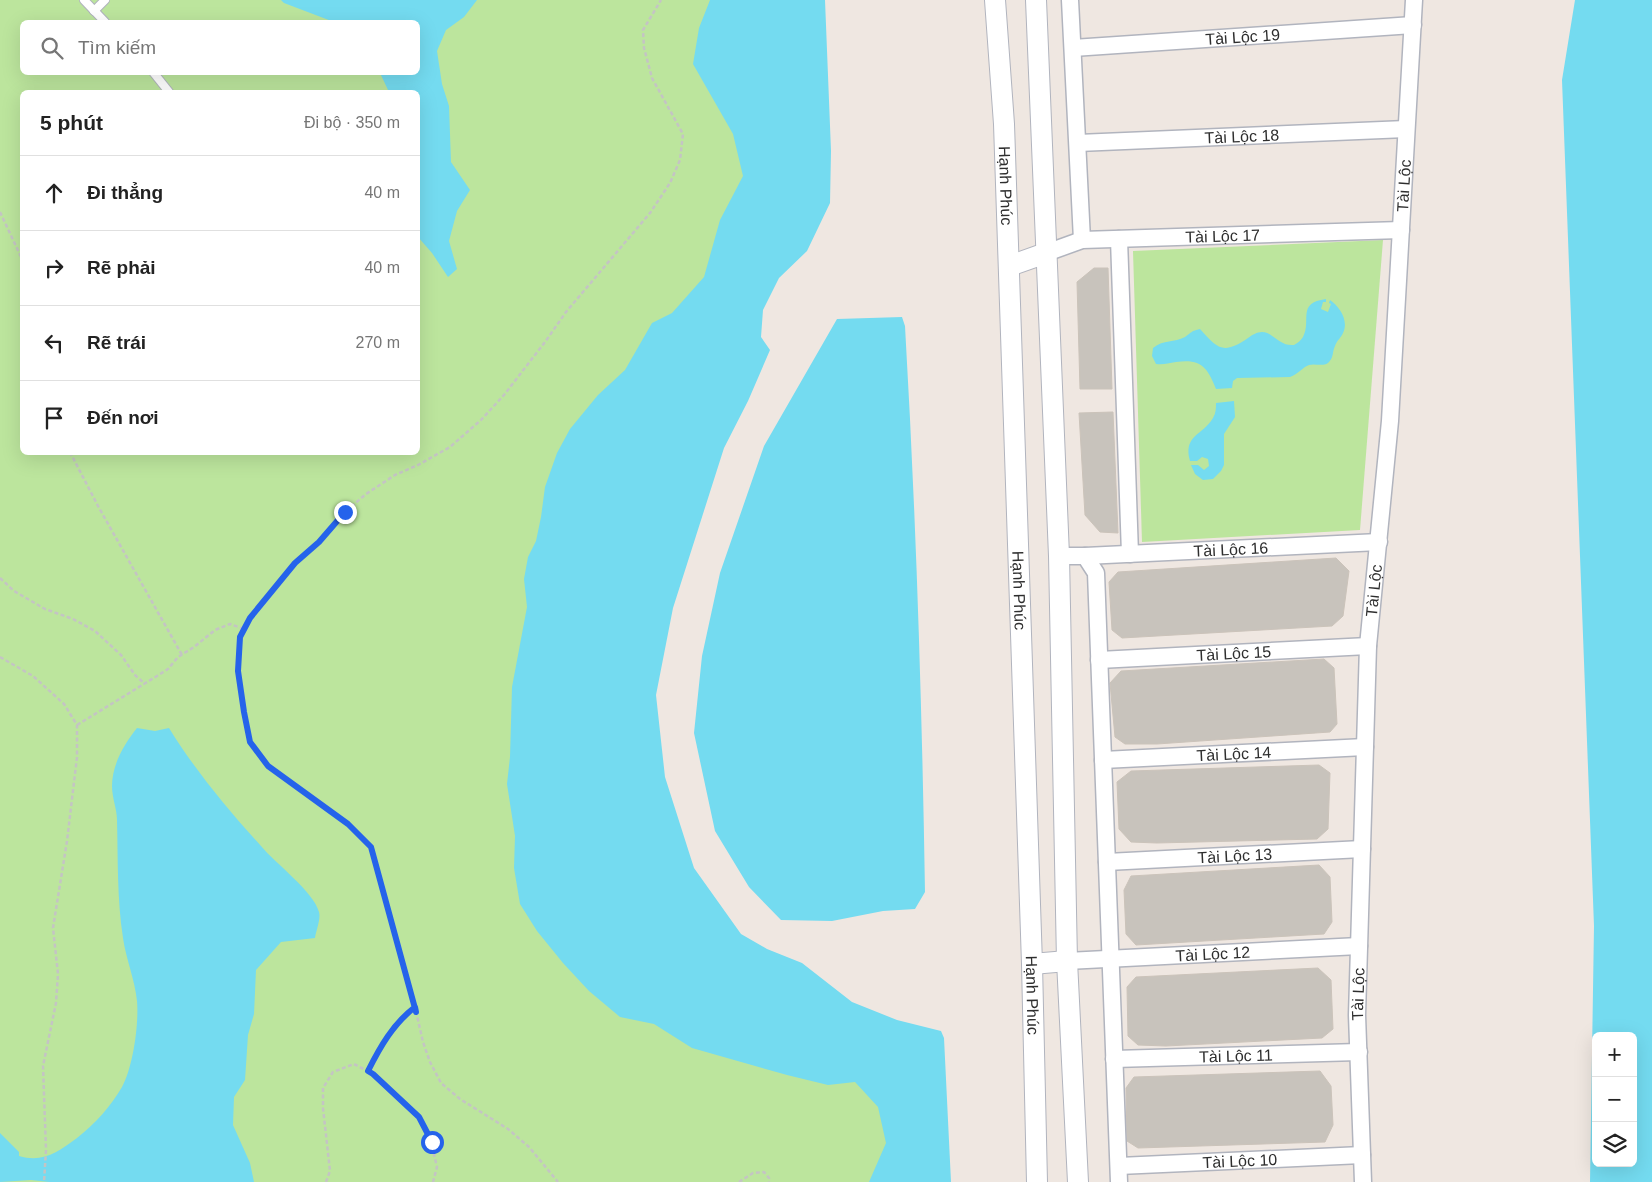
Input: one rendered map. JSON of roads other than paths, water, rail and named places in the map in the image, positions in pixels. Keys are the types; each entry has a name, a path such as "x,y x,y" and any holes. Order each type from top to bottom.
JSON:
{"street":[{"name":"Hạnh Phúc","path":"995,0 1004,124 1032,964 1037,1182"},
{"path":"1036,0 1059,556 1067,961 1078,1182"},
{"path":"1070,0 1082,240"},
{"name":"Tài Lộc","path":"1363,1182 1357,1015 1368,646 1390,422 1414,0"},
{"name":"Tài Lộc 19","path":"1073,48 1413,25"},
{"name":"Tài Lộc 18","path":"1078,143 1406,129"},
{"name":"Tài Lộc 17","path":"1046,253 1082,240 1401,230"},
{"path":"1119,239 1130,554"},
{"path":"1009,266 1046,253"},
{"name":"Tài Lộc 16","path":"1059,556 1379,542"},
{"path":"1085,556 1096,573 1119,1174"},
{"name":"Tài Lộc 15","path":"1099,660 1368,646"},
{"name":"Tài Lộc 14","path":"1103,760 1365,747"},
{"name":"Tài Lộc 13","path":"1107,862 1362,848"},
{"name":"Tài Lộc 12","path":"1067,961 1359,946"},
{"path":"1032,964 1067,961"},
{"name":"Tài Lộc 11","path":"1114,1059 1359,1052"},
{"name":"Tài Lộc 10","path":"1119,1174 1362,1155"}],"lane":[{"path":"84,0 103,20"},
{"path":"94,11 105,0"},
{"path":"155,75 167,90"}],"water":[{"path":"281,0 477,0 464,17 446,30 437,51 442,84 449,106 451,162 470,190 457,211 449,241 457,269 448,277 420,239 420,90 388,90 381,75 420,75 420,20 329,20 284,3"},
{"path":"710,0 825,0 831,151 830,203 807,251 779,278 763,310 761,337 770,350 748,401 724,448 673,608 656,695 665,777 694,868 741,934 767,949 802,963 852,1002 897,1020 941,1031 944,1038 951,1182 869,1182 886,1143 878,1107 855,1082 828,1085 787,1075 692,1048 654,1024 620,1017 589,991 563,963 537,931 520,904 514,868 515,836 507,784 510,757 512,687 527,607 524,579 528,557 536,541 545,487 557,453 570,429 598,395 625,370 652,323 672,313 704,277 720,220 743,176 733,134 693,64 699,28"},
{"path":"1575,0 1652,0 1652,1182 1590,1182 1592,1054 1592,1167 1637,1167 1637,1032 1592,1032 1594,926 1562,80"},
{"path":"1326,299 1321,309 1328,312 1331,304 1329,303 1330,300 1340,310 1345,324 1331,359 1326,364 1309,365 1290,377 1237,378 1233,381 1232,388 1216,389 1210,375 1198,363 1185,361 1156,364 1152,356 1153,348 1157,345 1181,339 1200,329 1221,347 1232,347 1262,332 1268,333 1284,344 1294,345 1303,337 1308,308 1317,301"},
{"path":"902,317 905,326 915,539 925,892 915,909 883,911 832,921 781,920 749,887 715,831 694,733 702,656 720,573 764,446 837,319"},
{"path":"1234,401 1235,417 1224,434 1224,465 1213,479 1203,480 1195,474 1191,465 1198,465 1204,470 1209,466 1208,459 1202,457 1197,461 1190,461 1189,446 1195,436 1213,418 1216,403"},
{"path":"137,728 155,731 169,728 224,803 267,853 310,896 319,912 315,938 281,942 256,970 254,1014 248,1035 245,1080 234,1097 233,1125 250,1163 254,1182 49,1182 31,1180 0,1182 0,1133 19,1152 19,1156 36,1158 57,1152 90,1127 113,1101 126,1079 136,1033 137,1001 124,946 121,923 117,816 112,786 116,763"}]}
